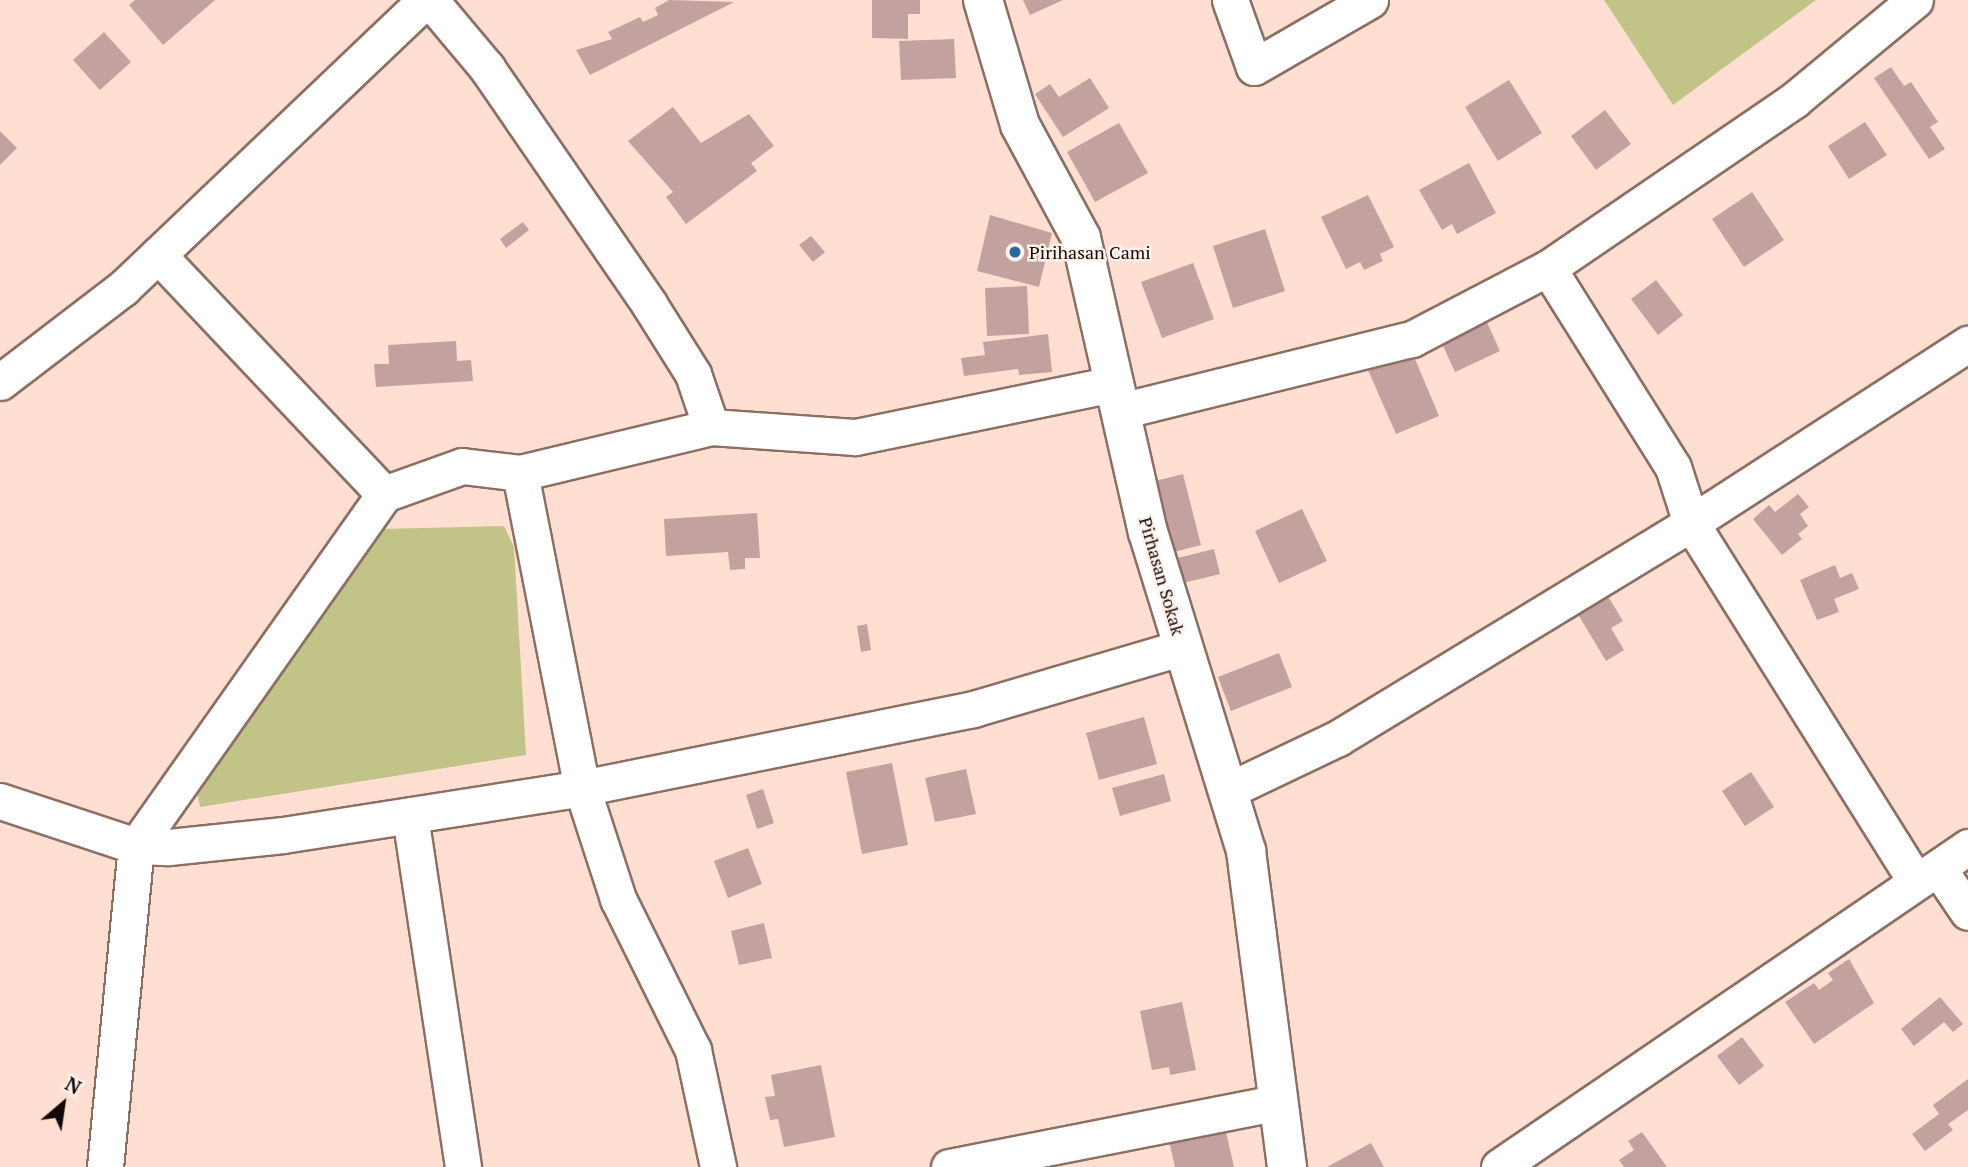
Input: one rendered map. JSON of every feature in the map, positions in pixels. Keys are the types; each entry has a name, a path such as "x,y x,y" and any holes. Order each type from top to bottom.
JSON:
{"street":[{"path":"0,382 123,288 428,0 487,68 649,304 693,374 711,427"},
{"name":"Pirhasan Sokak","path":"983,0 1020,125 1081,238 1147,531 1245,851 1287,1167"},
{"path":"1230,0 1254,67 1370,0"},
{"path":"105,1167 136,846 384,494 462,466 520,473 711,427 855,437 1117,398 1412,339 1548,268 1794,100 1915,0"},
{"path":"158,255 384,494"},
{"path":"1548,268 1673,467 1691,523 1927,874 1968,912"},
{"path":"1227,791 1338,738 1691,523 1968,344"},
{"path":"520,473 582,788 618,899 693,1050 718,1167"},
{"path":"0,802 136,846 220,842 410,816 582,788 973,709 1183,647"},
{"path":"410,816 463,1167"},
{"path":"1499,1167 1968,847"},
{"path":"950,1167 1279,1102"}],"green space":[{"path":"1604,0 1816,0 1673,105"},
{"path":"504,526 514,547 526,755 200,807 195,782 363,542 381,529"}],"building":[{"path":"135,0 215,0 163,45 129,5"},
{"path":"669,0 734,2 590,75 576,50 612,39 608,32 640,17 643,22 658,15 655,8"},
{"path":"872,0 920,0 920,14 908,14 908,39 872,38"},
{"path":"1023,0 1063,0 1030,15"},
{"path":"104,32 131,62 100,90 73,60"},
{"path":"954,39 956,78 901,80 899,41"},
{"path":"1891,67 1904,86 1911,82 1938,122 1930,127 1945,149 1929,159 1874,78"},
{"path":"1090,78 1109,108 1063,137 1035,94 1050,84 1059,97"},
{"path":"1509,80 1542,133 1498,161 1465,107"},
{"path":"673,107 701,143 749,114 774,146 751,163 757,171 686,224 666,197 673,192 628,141"},
{"path":"1605,110 1631,144 1596,170 1571,136"},
{"path":"1865,122 1887,155 1849,179 1828,146"},
{"path":"1119,123 1148,173 1095,202 1067,152"},
{"path":"0,131 17,148 0,165"},
{"path":"1469,163 1496,213 1457,234 1452,224 1442,230 1419,190"},
{"path":"1752,192 1784,240 1744,267 1712,219"},
{"path":"1368,195 1394,247 1380,254 1383,261 1364,270 1360,262 1346,269 1321,217"},
{"name":"Pirihasan Cami","path":"990,215 1052,233 1039,287 977,271"},
{"path":"523,222 529,230 506,248 500,239"},
{"path":"1265,229 1285,291 1233,308 1213,246"},
{"path":"811,236 825,252 813,262 799,245"},
{"path":"1193,263 1214,319 1162,338 1141,282"},
{"path":"1656,280 1683,315 1658,335 1631,299"},
{"path":"1027,286 1029,334 987,336 985,288"},
{"path":"1485,318 1500,351 1455,372 1440,339"},
{"path":"1048,334 1052,372 1019,375 1018,369 964,376 961,358 985,355 983,342"},
{"path":"456,341 457,361 471,360 473,381 376,387 374,364 389,364 388,345"},
{"path":"1412,352 1439,416 1396,434 1368,370"},
{"path":"1183,474 1201,545 1166,554 1147,483"},
{"path":"1798,494 1809,507 1800,514 1808,526 1798,534 1802,539 1782,555 1753,519 1769,505 1775,512"},
{"path":"1302,509 1327,561 1279,583 1255,531"},
{"path":"757,513 760,558 745,558 745,569 730,570 728,552 666,556 664,519"},
{"path":"1214,549 1220,574 1175,585 1169,560"},
{"path":"1835,565 1840,578 1852,573 1859,589 1834,599 1839,612 1817,620 1800,580"},
{"path":"1606,593 1623,621 1611,628 1624,650 1606,661 1576,611"},
{"path":"867,624 871,650 861,652 857,626"},
{"path":"1279,653 1292,687 1231,711 1218,677"},
{"path":"1144,717 1157,764 1099,780 1086,733"},
{"path":"892,763 908,845 862,854 846,772"},
{"path":"966,769 976,814 935,822 925,778"},
{"path":"1751,772 1774,807 1745,826 1722,791"},
{"path":"1164,774 1171,801 1120,816 1112,788"},
{"path":"763,789 774,823 757,829 746,795"},
{"path":"748,848 762,884 728,898 714,861"},
{"path":"764,923 772,958 739,965 731,931"},
{"path":"1849,959 1874,1003 1814,1044 1785,1002 1814,983 1819,990 1833,980 1828,973"},
{"path":"1940,997 1963,1024 1953,1032 1944,1022 1914,1046 1901,1029"},
{"path":"1182,1002 1196,1070 1170,1075 1169,1067 1152,1070 1140,1011"},
{"path":"1742,1037 1764,1066 1739,1085 1717,1056"},
{"path":"821,1065 835,1137 784,1147 778,1119 770,1120 765,1097 775,1096 771,1075"},
{"path":"1968,1079 1968,1110 1948,1124 1953,1130 1925,1151 1912,1134 1939,1114 1933,1105"},
{"path":"1225,1128 1234,1167 1175,1167 1169,1141"},
{"path":"1642,1132 1667,1167 1624,1167 1619,1160 1634,1150 1628,1141"},
{"path":"1371,1143 1384,1167 1327,1167"}],"place":[{"name":"Pirihasan Cami","path":"1015,252"}]}
